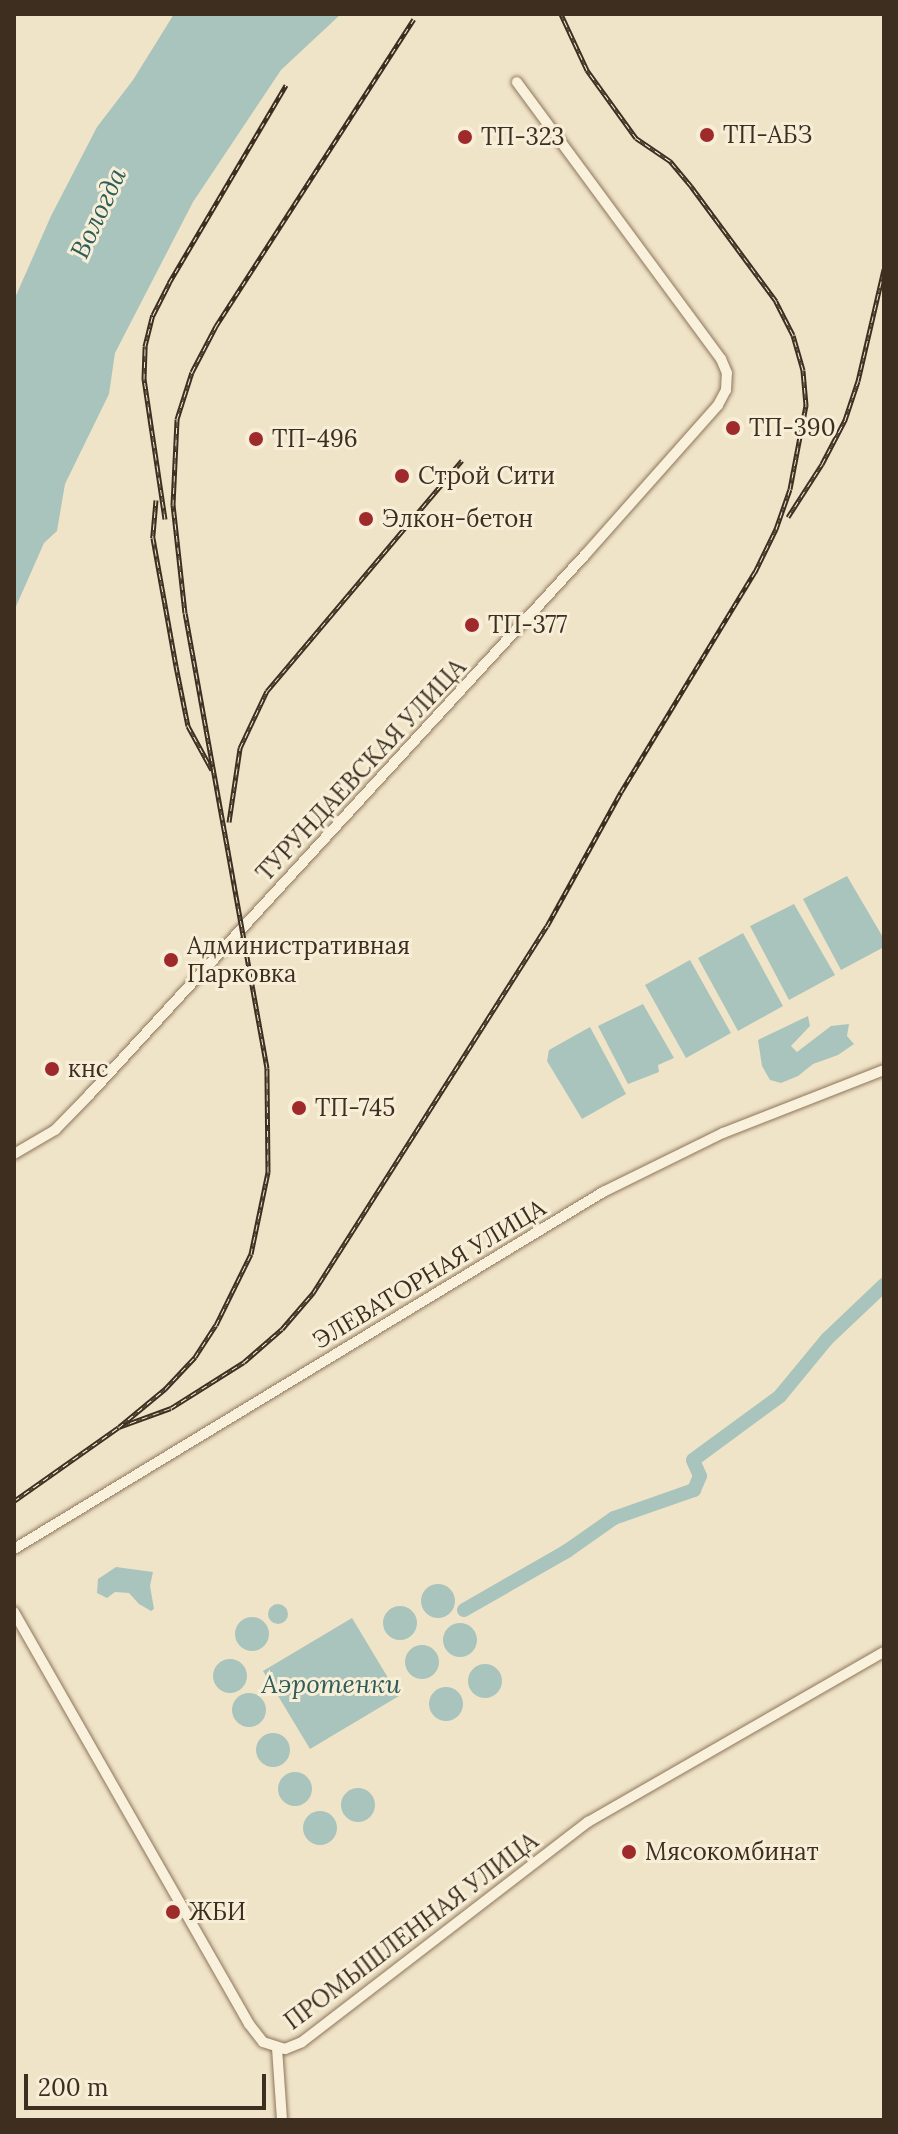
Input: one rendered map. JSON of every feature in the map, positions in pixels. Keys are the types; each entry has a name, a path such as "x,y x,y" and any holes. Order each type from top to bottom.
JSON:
{"street":[{"name":"ТУРУНДАЕВСКАЯ УЛИЦА","path":"14,1154 55,1130 90,1094 585,555 718,405 726,390 727,373 721,359 517,82"},
{"name":"ЭЛЕВАТОРНАЯ УЛИЦА","path":"14,1549 603,1192 723,1133 884,1070"},
{"name":"ПРОМЫШЛЕННАЯ УЛИЦА","path":"14,1612 249,2024 263,2042 285,2049 302,2042 588,1822 884,1652"},
{"path":"277,2048 282,2120"}],"water":[{"name":"Вологда","path":"174,14 341,14 281,70 193,202 115,353 109,394 65,484 57,531 44,543 14,611 14,300 51,216 97,127 133,80"},
{"path":"847,876 884,939 884,947 841,970 803,899"},
{"path":"794,904 835,975 789,1000 750,926"},
{"path":"743,933 783,1006 738,1031 698,958"},
{"path":"690,960 731,1033 686,1058 645,985"},
{"path":"643,1004 674,1058 658,1065 659,1072 628,1084 598,1026"},
{"path":"808,1016 810,1026 791,1046 797,1052 831,1026 849,1024 847,1036 854,1044 838,1055 813,1064 798,1076 781,1083 770,1080 762,1066 758,1040"},
{"path":"590,1027 626,1094 582,1119 547,1061 549,1050"},
{"path":"116,1567 153,1572 150,1586 154,1609 151,1611 139,1604 129,1593 115,1592 107,1598 97,1593 98,1579"},
{"path":"438,1584 450,1589 455,1601 450,1613 438,1618 426,1613 421,1601 426,1589"},
{"path":"274,1604 282,1604 288,1614 282,1624 274,1624 268,1618 268,1610"},
{"path":"400,1606 412,1611 417,1623 412,1635 400,1640 388,1635 383,1623 388,1611"},
{"path":"252,1617 264,1622 269,1634 264,1646 252,1651 240,1646 235,1634 240,1622"},
{"name":"Аэротенки","path":"352,1618 399,1696 310,1749 263,1671"},
{"path":"460,1623 472,1628 477,1640 472,1652 460,1657 448,1652 443,1640 448,1628"},
{"path":"422,1645 434,1650 439,1662 434,1674 422,1679 410,1674 405,1662 410,1650"},
{"path":"230,1659 242,1664 247,1676 242,1688 230,1693 218,1688 213,1676 218,1664"},
{"path":"485,1664 497,1669 502,1681 497,1693 485,1698 473,1693 468,1681 473,1669"},
{"path":"446,1687 458,1692 463,1704 458,1716 446,1721 434,1716 429,1704 434,1692"},
{"path":"249,1693 261,1698 266,1710 261,1722 249,1727 237,1722 232,1710 237,1698"},
{"path":"273,1733 285,1738 290,1750 285,1762 273,1767 261,1762 256,1750 261,1738"},
{"path":"295,1772 307,1777 312,1789 307,1801 295,1806 283,1801 278,1789 283,1777"},
{"path":"358,1788 370,1793 375,1805 370,1817 358,1822 346,1817 341,1805 346,1793"},
{"path":"320,1811 332,1816 337,1828 332,1840 320,1845 308,1840 303,1828 308,1816"}],"waterway":[{"path":"464,1610 567,1551 614,1518 694,1490 700,1476 693,1460 780,1396 827,1339 884,1285"}],"railway":[{"path":"119,1427 171,1408 244,1362 282,1329 313,1293 547,926 621,792 755,572 776,529 790,489 806,405 803,370 793,335 776,301 691,186 670,161 636,138 587,70 561,14"},
{"path":"14,1501 119,1427 165,1389 195,1357 216,1325 251,1254 268,1172 267,1068 185,613 173,505 177,419 192,372 216,326 414,19"},
{"path":"165,519 144,379 145,346 153,315 286,85"},
{"path":"788,517 822,464 845,420 858,381 884,269"},
{"path":"229,822 240,748 267,691 462,460"},
{"path":"156,500 153,538 188,726 212,770"}],"place":[{"name":"ТП-АБЗ","path":"707,135"},
{"name":"ТП-323","path":"465,137"},
{"name":"ТП-390","path":"733,428"},
{"name":"ТП-496","path":"256,439"},
{"name":"Строй Сити","path":"402,476"},
{"name":"Элкон-бетон","path":"366,519"},
{"name":"ТП-377","path":"472,625"},
{"name":"Административная Парковка","path":"171,960"},
{"name":"кнс","path":"52,1069"},
{"name":"ТП-745","path":"299,1108"},
{"name":"Мясокомбинат","path":"629,1852"},
{"name":"ЖБИ","path":"173,1912"}]}
